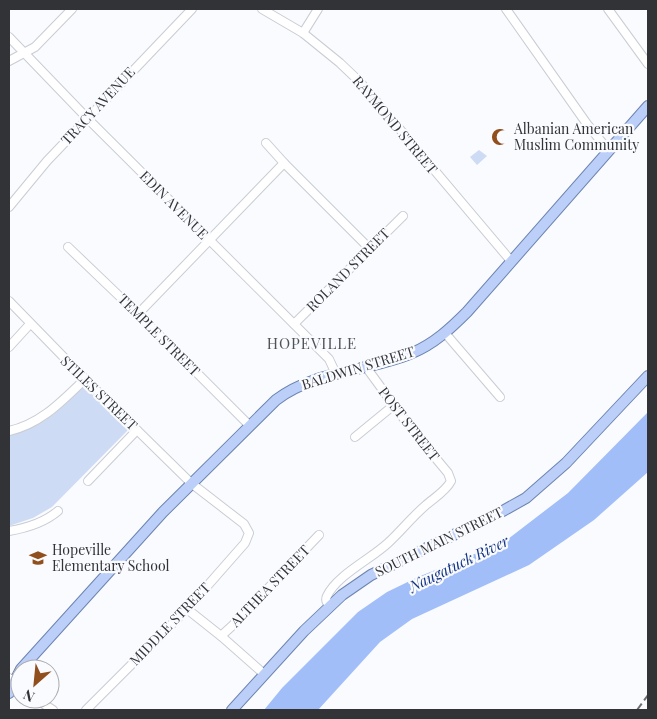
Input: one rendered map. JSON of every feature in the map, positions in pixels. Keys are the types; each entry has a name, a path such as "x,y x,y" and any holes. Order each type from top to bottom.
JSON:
{"main road":[{"name":"BALDWIN STREET","path":"31,659 148,528 249,425 285,393 301,385 336,374 411,354 445,333 467,312 648,106"},
{"name":"SOUTH MAIN STREET","path":"232,710 329,606 371,575 526,498 566,463 648,376"}],"street":[{"path":"9,61 26,54 35,47 72,9"},
{"name":"TRACY AVENUE","path":"10,203 47,161 192,9"},
{"name":"RAYMOND STREET","path":"262,9 303,33 340,62 360,82 511,261"},
{"path":"303,33 318,9"},
{"path":"506,9 587,124 609,151"},
{"path":"608,9 648,64"},
{"name":"EDIN AVENUE","path":"9,37 329,359 336,374"},
{"path":"266,143 370,249"},
{"path":"138,314 284,163"},
{"name":"ROLAND STREET","path":"294,324 403,216"},
{"name":"TEMPLE STREET","path":"68,247 249,425"},
{"name":"STILES STREET","path":"9,301 191,483 244,524 249,533"},
{"path":"9,347 30,324"},
{"path":"445,333 500,397"},
{"name":"POST STREET","path":"329,606 326,602 327,596 340,581 350,571 388,544 423,507 447,487 450,481 448,473 366,367"},
{"path":"9,431 30,424 49,413 85,379"},
{"path":"355,436 394,404"},
{"path":"88,481 137,430"},
{"path":"9,532 38,524 58,511"},
{"name":"MIDDLE STREET","path":"86,710 187,609 245,543 249,533"},
{"name":"ALTHEA STREET","path":"220,636 232,626 319,535"},
{"path":"187,609 264,674"}],"shaded area":[{"path":"479,150 487,156 477,165 470,157"},
{"path":"84,386 128,430 52,507 33,518 9,526 9,435 33,427 51,417"}],"water":[{"name":"Naugatuck River","path":"648,412 648,472 594,520 529,565 412,619 380,642 318,710 264,710 282,688 358,612 387,592 418,577 504,542 568,493"}],"railway":[{"path":"637,710 648,695"}],"place":[{"name":"Albanian American Muslim Community","path":"500,137"},
{"name":"Hopeville Elementary School","path":"38,558"}],"district":[{"name":"HOPEVILLE","path":"312,344"}]}
